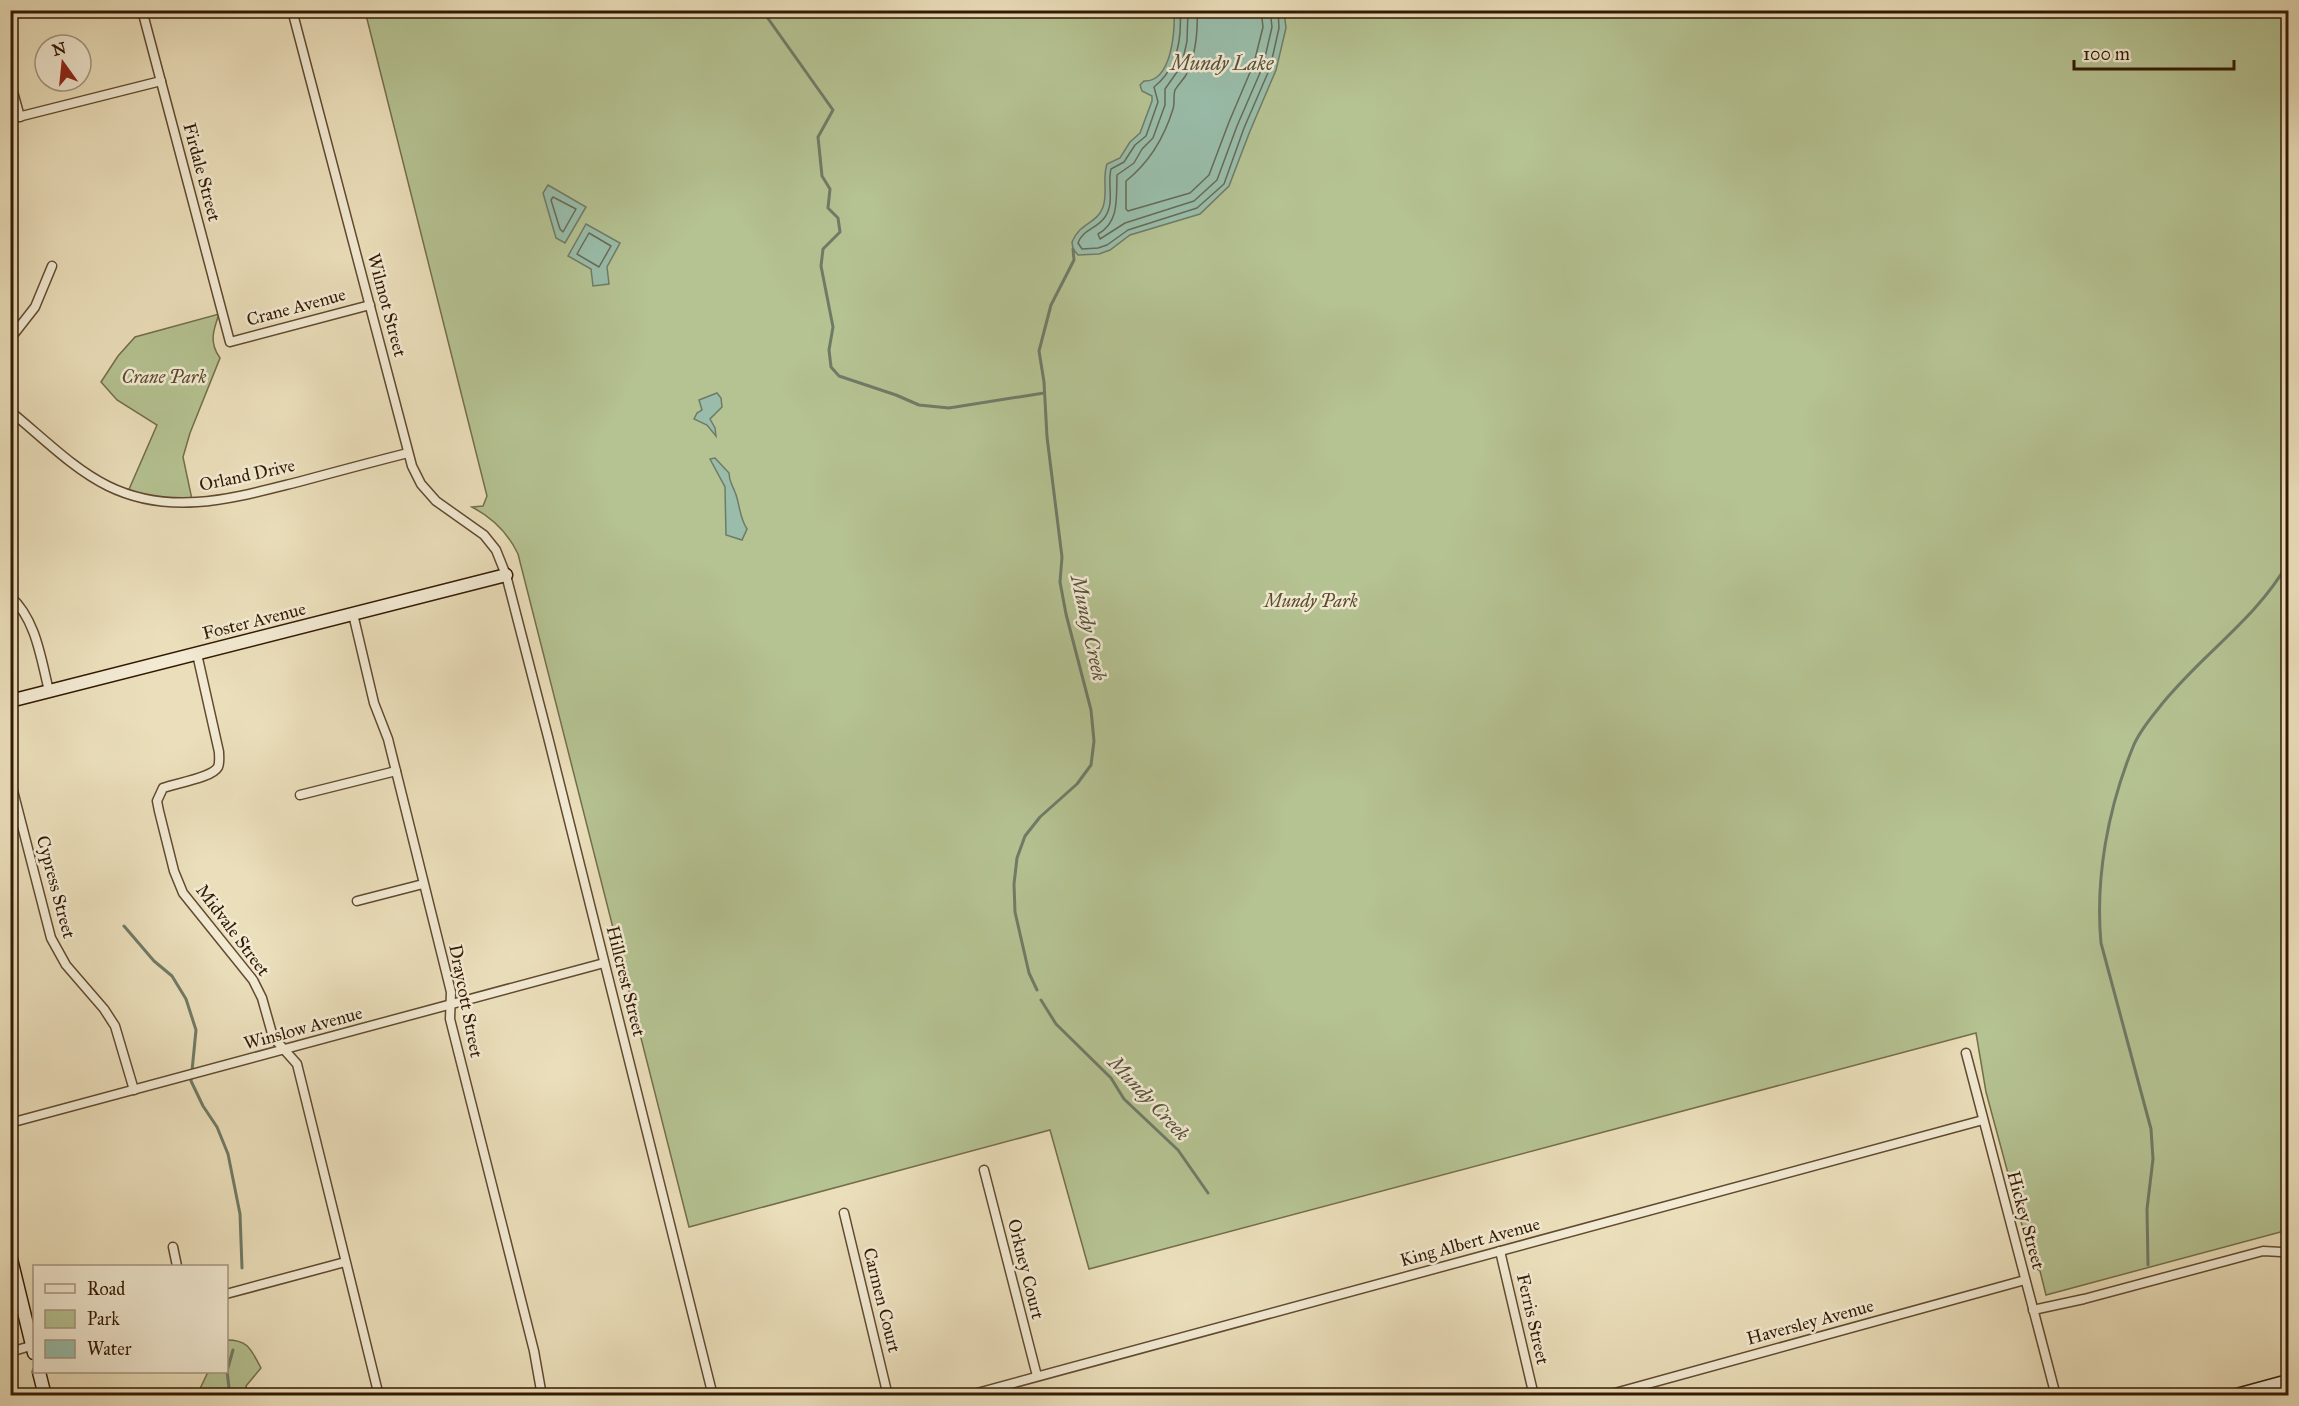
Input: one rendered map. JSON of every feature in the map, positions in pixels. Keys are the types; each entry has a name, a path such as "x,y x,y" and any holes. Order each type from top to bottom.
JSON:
{"street":[{"name":"Firdale Street","path":"142,10 230,342"},
{"name":"Wilmot Street","path":"292,10 415,474 428,493 446,509 484,535 496,550 506,575"},
{"path":"10,81 15,118 161,81"},
{"path":"10,339 35,307 52,266"},
{"name":"Crane Avenue","path":"230,342 370,305"},
{"name":"Orland Drive","path":"10,411 84,471 108,486 153,501 178,504 234,498 408,453"},
{"name":"Foster Avenue","path":"10,701 506,575"},
{"name":"Hillcrest Street","path":"506,575 713,1395"},
{"path":"10,596 29,620 49,691"},
{"name":"Draycott Street","path":"353,614 374,703 388,739 451,992 450,1019 534,1351 542,1395"},
{"name":"Midvale Street","path":"197,654 219,752 218,766 205,776 163,789 157,801 159,811 174,871 183,892 253,980 262,998 273,1037 297,1064 379,1395"},
{"path":"300,795 396,771"},
{"name":"Cypress Street","path":"10,779 54,946 66,965 104,1009 115,1026 134,1090"},
{"path":"357,901 423,884"},
{"name":"Winslow Avenue","path":"10,1123 285,1051 604,963"},
{"name":"Hickey Street","path":"1966,1053 2056,1395"},
{"name":"King Albert Avenue","path":"966,1395 1983,1120"},
{"name":"Orkney Court","path":"984,1170 1037,1376"},
{"name":"Carmen Court","path":"844,1213 888,1395"},
{"path":"173,1247 177,1265"},
{"name":"Ferris Street","path":"1500,1251 1534,1395"},
{"path":"2033,1310 2084,1299 2264,1251 2281,1252"},
{"path":"10,1255 33,1344"},
{"path":"228,1293 345,1262"},
{"name":"Haversley Avenue","path":"1604,1395 2025,1280"},
{"path":"10,1352 33,1348"},
{"path":"40,1373 45,1395"},
{"path":"2233,1395 2289,1381"}],"green space":[{"name":"Mundy Park","path":"365,11 2288,11 2288,1044 2286,1045 2288,1057 2288,1230 2046,1295 2040,1271 2033,1266 1986,1092 1976,1033 1089,1269 1050,1130 689,1227 518,554 510,539 499,527 472,507 483,506 487,496"},
{"name":"Crane Park","path":"219,314 213,342 220,358 190,433 183,457 193,504 127,494 157,425 117,400 101,382 118,356 135,337"},
{"path":"228,1340 240,1342 249,1347 261,1368 246,1386 248,1395 197,1395 208,1373 228,1373"}],"water":[{"name":"Mundy Lake","path":"1174,11 1284,11 1286,28 1276,70 1229,186 1200,214 1130,235 1110,250 1099,254 1078,255 1073,249 1072,242 1079,230 1097,217 1103,207 1107,164 1120,158 1130,142 1140,133 1152,96 1142,91 1140,85 1161,73 1166,65 1174,31"},
{"path":"548,185 586,207 565,243 556,238 543,193"},
{"path":"586,224 620,243 607,267 609,284 593,286 591,269 568,256"},
{"path":"717,393 721,398 722,407 710,419 716,436 707,425 694,419 702,410 699,400"},
{"path":"715,458 729,473 737,497 742,520 747,529 742,540 726,535 725,487 710,459"}],"waterway":[{"path":"762,10 833,110 818,137 822,176 830,189 828,208 838,218 840,232 823,249 821,266 833,327 829,350 831,367 839,376 919,405 949,408 1044,393"},
{"name":"Mundy Creek","path":"1037,990 1029,973 1015,912 1014,884 1017,858 1025,836 1040,817 1077,784 1091,765 1094,741 1091,710 1060,582 1062,557 1039,351 1051,305 1074,260 1073,249"},
{"path":"2148,1265 2147,1209 2153,1159 2151,1129 2101,943 2100,894 2105,843 2124,770 2135,742 2144,727 2174,690 2259,603 2275,584 2288,563"},
{"path":"124,926 154,961 172,976 186,999 196,1030 191,1081 203,1106 217,1127 228,1154 240,1214 242,1268"},
{"name":"Mundy Creek","path":"1041,1000 1056,1024 1111,1078 1124,1099 1178,1150 1208,1193"},
{"path":"228,1368 233,1350"},
{"path":"227,1373 230,1396"}]}
